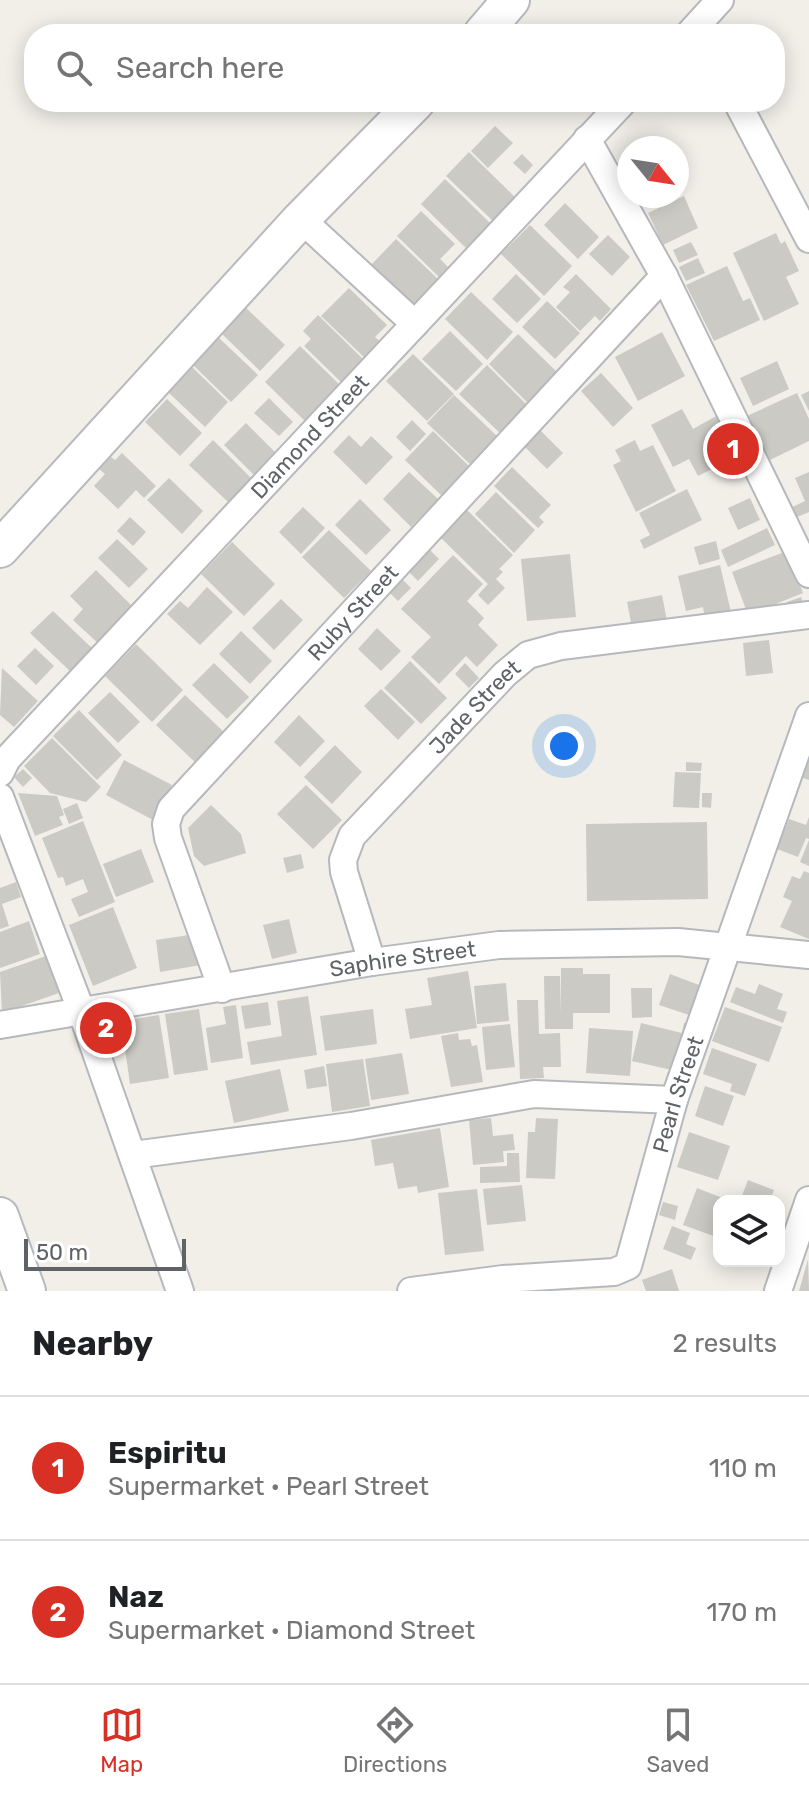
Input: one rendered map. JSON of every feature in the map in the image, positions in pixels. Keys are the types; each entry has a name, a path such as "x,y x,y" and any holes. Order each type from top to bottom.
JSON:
{"street":[{"path":"491,24 511,0"},
{"path":"701,24 720,0"},
{"path":"0,549 301,219 406,112"},
{"name":"Diamond Street","path":"0,773 7,759 613,112"},
{"path":"742,112 809,239"},
{"path":"587,139 664,276 809,574"},
{"path":"301,219 415,324"},
{"name":"Ruby Street","path":"222,989 168,838 166,824 171,809 664,276"},
{"name":"Jade Street","path":"372,962 344,872 346,848 352,836 505,674 528,655 561,646 809,615"},
{"name":"Pearl Street","path":"411,1291 506,1285 614,1272 628,1266 674,1100 809,716"},
{"path":"0,797 81,1010 180,1291"},
{"name":"Saphire Street","path":"0,1025 372,962 499,945 678,942 809,955"},
{"path":"133,1155 351,1126 534,1094 674,1100"},
{"path":"778,1291 809,1200"},
{"path":"0,1216 27,1291"}],"building":[{"path":"495,126 513,143 488,168 471,151"},
{"path":"469,152 516,198 493,221 446,176"},
{"path":"522,154 533,165 525,174 513,163"},
{"path":"445,179 490,223 466,248 421,204"},
{"path":"565,203 599,237 578,259 544,225"},
{"path":"689,207 698,228 663,245 648,213 659,208"},
{"path":"421,211 455,244 440,259 448,267 439,277 397,236"},
{"path":"530,225 572,266 544,296 501,254"},
{"path":"776,233 781,244 785,241 799,271 786,277 799,304 764,321 733,253"},
{"path":"608,235 630,257 612,276 589,254"},
{"path":"396,239 439,280 413,306 371,265"},
{"path":"691,242 698,255 679,263 673,250"},
{"path":"698,258 705,273 686,281 679,267"},
{"path":"727,266 743,301 750,298 760,320 714,341 686,285"},
{"path":"516,274 541,299 517,323 492,299"},
{"path":"576,274 611,309 600,321 595,316 580,331 556,307 570,292 563,287"},
{"path":"349,288 387,325 375,337 383,344 367,360 321,316"},
{"path":"471,292 513,332 487,360 445,319"},
{"path":"547,301 580,333 555,359 522,327"},
{"path":"245,307 285,345 260,371 221,333"},
{"path":"318,315 364,360 342,383 304,346 311,339 303,331"},
{"path":"450,331 483,364 456,391 422,359"},
{"path":"662,332 685,376 638,401 615,357"},
{"path":"518,334 561,376 531,406 489,364"},
{"path":"217,336 258,375 231,402 191,363"},
{"path":"300,346 342,387 307,423 265,382"},
{"path":"413,354 454,394 427,421 386,381"},
{"path":"777,361 789,389 753,406 740,378"},
{"path":"487,365 529,407 502,435 459,394"},
{"path":"191,366 228,402 205,427 167,391"},
{"path":"601,373 633,408 613,427 581,391"},
{"path":"809,391 809,411 801,395"},
{"path":"797,393 809,419 809,441 768,461 747,416"},
{"path":"454,395 500,439 473,467 427,423"},
{"path":"269,398 293,422 279,436 254,413"},
{"path":"167,399 202,433 180,456 145,422"},
{"path":"682,409 693,429 718,415 733,444 714,454 720,465 698,476 689,459 673,467 651,425"},
{"path":"412,420 426,434 410,451 396,437"},
{"path":"246,423 279,456 257,478 224,445"},
{"path":"540,430 563,453 547,469 524,446"},
{"path":"433,431 472,469 444,498 405,460"},
{"path":"349,435 361,447 371,436 393,457 366,485 333,452"},
{"path":"213,440 251,478 228,502 189,465"},
{"path":"635,440 640,451 653,445 676,491 636,512 613,465 621,461 615,450"},
{"path":"122,453 156,486 144,498 136,490 118,509 94,486 105,474 99,469 111,457 115,460"},
{"path":"512,467 551,505 539,517 544,522 538,528 494,486"},
{"path":"409,472 438,499 411,527 383,499"},
{"path":"809,472 809,512 790,520 786,510 805,501 795,478"},
{"path":"169,478 203,511 182,534 147,500"},
{"path":"687,489 702,520 644,549 640,540 650,535 639,513"},
{"path":"496,492 535,530 514,553 475,514"},
{"path":"750,498 760,520 738,530 728,508"},
{"path":"360,499 391,530 366,555 335,525"},
{"path":"303,507 325,528 301,554 279,532"},
{"path":"467,510 513,555 499,569 503,572 496,579 505,588 488,605 478,595 488,584 440,537"},
{"path":"130,517 146,532 133,546 117,531"},
{"path":"767,528 775,545 728,567 721,550"},
{"path":"329,530 371,571 344,598 302,557"},
{"path":"117,539 148,569 129,588 98,558"},
{"path":"716,541 720,559 699,565 694,547"},
{"path":"232,542 275,584 244,616 201,574"},
{"path":"430,550 439,559 418,581 409,572"},
{"path":"787,551 803,593 748,615 732,572"},
{"path":"570,554 576,617 527,621 521,559"},
{"path":"453,555 483,584 467,601 484,618 478,625 498,645 477,667 466,656 439,684 411,657 431,637 401,609"},
{"path":"720,565 731,612 705,619 703,607 686,611 678,576"},
{"path":"96,570 134,608 99,644 73,620 83,609 70,596"},
{"path":"402,579 411,588 398,601 389,592"},
{"path":"207,587 233,612 200,645 167,614 180,601 188,608"},
{"path":"662,595 667,621 632,628 627,602"},
{"path":"801,597 805,608 790,613 787,602"},
{"path":"281,599 303,620 274,650 252,628"},
{"path":"53,611 94,650 72,673 30,633"},
{"path":"377,628 401,651 381,671 358,649"},
{"path":"241,631 272,661 250,684 219,654"},
{"path":"769,640 773,673 746,676 743,643"},
{"path":"136,644 183,690 152,722 105,676"},
{"path":"35,648 54,666 36,685 17,666"},
{"path":"410,661 447,698 421,724 384,688"},
{"path":"214,663 249,697 227,719 192,685"},
{"path":"465,663 479,678 469,688 455,674"},
{"path":"2,668 38,701 14,727 0,715"},
{"path":"381,689 415,722 398,740 364,706"},
{"path":"110,692 140,722 118,743 88,713"},
{"path":"185,695 227,735 198,765 156,725"},
{"path":"79,710 122,755 97,780 53,736"},
{"path":"299,715 325,741 300,767 274,742"},
{"path":"52,738 101,787 86,802 50,793 24,766"},
{"path":"335,745 362,772 332,804 304,777"},
{"path":"809,755 809,780 800,777"},
{"path":"124,760 172,785 153,820 106,795"},
{"path":"686,762 702,763 701,771 686,771"},
{"path":"23,769 32,778 23,787 14,777"},
{"path":"675,772 701,773 699,808 673,807"},
{"path":"306,785 342,820 313,849 277,814"},
{"path":"18,793 57,796 64,815 59,817 63,825 35,836"},
{"path":"702,793 712,793 711,808 702,807"},
{"path":"77,803 83,818 69,824 63,809"},
{"path":"211,805 241,834 246,853 204,866 194,856 188,828"},
{"path":"809,817 809,839 806,838 798,857 777,849 789,819 806,825"},
{"path":"83,821 115,902 79,917 71,899 88,892 83,879 66,886 63,877 58,878 42,838"},
{"path":"707,822 708,899 587,901 586,824"},
{"path":"809,840 809,866 800,862"},
{"path":"141,849 154,882 116,897 103,864"},
{"path":"301,854 304,868 287,873 283,858"},
{"path":"804,871 809,873 809,939 780,927 792,901 783,897 792,876 800,879"},
{"path":"16,882 21,897 2,904 9,926 0,929 0,888"},
{"path":"113,907 137,968 93,986 69,925"},
{"path":"289,919 297,953 272,959 263,925"},
{"path":"29,921 40,954 0,968 0,932"},
{"path":"196,934 201,965 160,972 156,940"},
{"path":"46,956 59,993 2,1013 0,972"},
{"path":"561,968 583,968 583,974 610,974 610,1013 573,1013 573,1029 545,1029 544,976 560,976 561,1014"},
{"path":"468,971 477,1028 410,1039 405,1009 432,1005 427,978"},
{"path":"670,974 699,985 689,1015 659,1005"},
{"path":"506,983 509,1021 477,1024 474,986"},
{"path":"759,984 783,994 777,1009 787,1012 783,1023 730,1002 736,987 755,994"},
{"path":"631,988 652,988 652,1017 632,1018"},
{"path":"308,996 317,1055 251,1065 247,1042 282,1036 277,1001"},
{"path":"517,1000 538,1000 539,1034 560,1033 561,1067 543,1067 544,1078 520,1079"},
{"path":"268,1002 271,1025 245,1029 241,1006"},
{"path":"236,1005 243,1058 211,1063 206,1028 226,1024 223,1007"},
{"path":"725,1007 782,1027 769,1062 712,1041"},
{"path":"199,1009 208,1070 174,1075 165,1014"},
{"path":"373,1009 377,1044 325,1051 320,1016"},
{"path":"159,1015 169,1078 130,1084 121,1021"},
{"path":"118,1021 121,1043 104,1046 101,1024"},
{"path":"641,1023 682,1033 684,1023 692,1025 676,1071 632,1061"},
{"path":"510,1024 515,1067 486,1070 482,1027"},
{"path":"589,1028 633,1031 630,1076 586,1073"},
{"path":"458,1033 459,1040 470,1039 472,1046 477,1045 483,1082 451,1087 441,1036"},
{"path":"712,1048 757,1064 745,1096 730,1091 732,1084 703,1074"},
{"path":"402,1053 409,1094 371,1100 365,1059"},
{"path":"363,1059 370,1106 332,1112 326,1064"},
{"path":"324,1066 327,1086 307,1089 304,1070"},
{"path":"280,1069 289,1111 234,1123 225,1081"},
{"path":"705,1086 734,1096 723,1126 695,1116"},
{"path":"491,1118 493,1136 513,1134 515,1150 503,1151 504,1162 473,1165 469,1120"},
{"path":"536,1118 558,1119 555,1179 526,1178 528,1132 535,1132"},
{"path":"440,1128 449,1187 418,1193 417,1186 398,1189 393,1163 375,1166 371,1140"},
{"path":"689,1132 730,1146 718,1180 677,1167"},
{"path":"507,1153 519,1153 520,1182 480,1183 480,1167 507,1166"},
{"path":"748,1180 774,1190 772,1195 742,1195"},
{"path":"522,1185 526,1221 487,1225 483,1189"},
{"path":"697,1188 715,1195 713,1236 683,1225"},
{"path":"477,1189 484,1251 445,1255 438,1193"},
{"path":"663,1202 678,1206 675,1220 659,1215"},
{"path":"672,1226 690,1233 686,1244 696,1248 691,1260 663,1249"},
{"path":"808,1259 809,1291 799,1291"},
{"path":"672,1269 679,1291 646,1291 642,1280"}],"place":[{"name":"Espiritu","path":"733,449"},
{"name":"Naz","path":"106,1028"}]}
